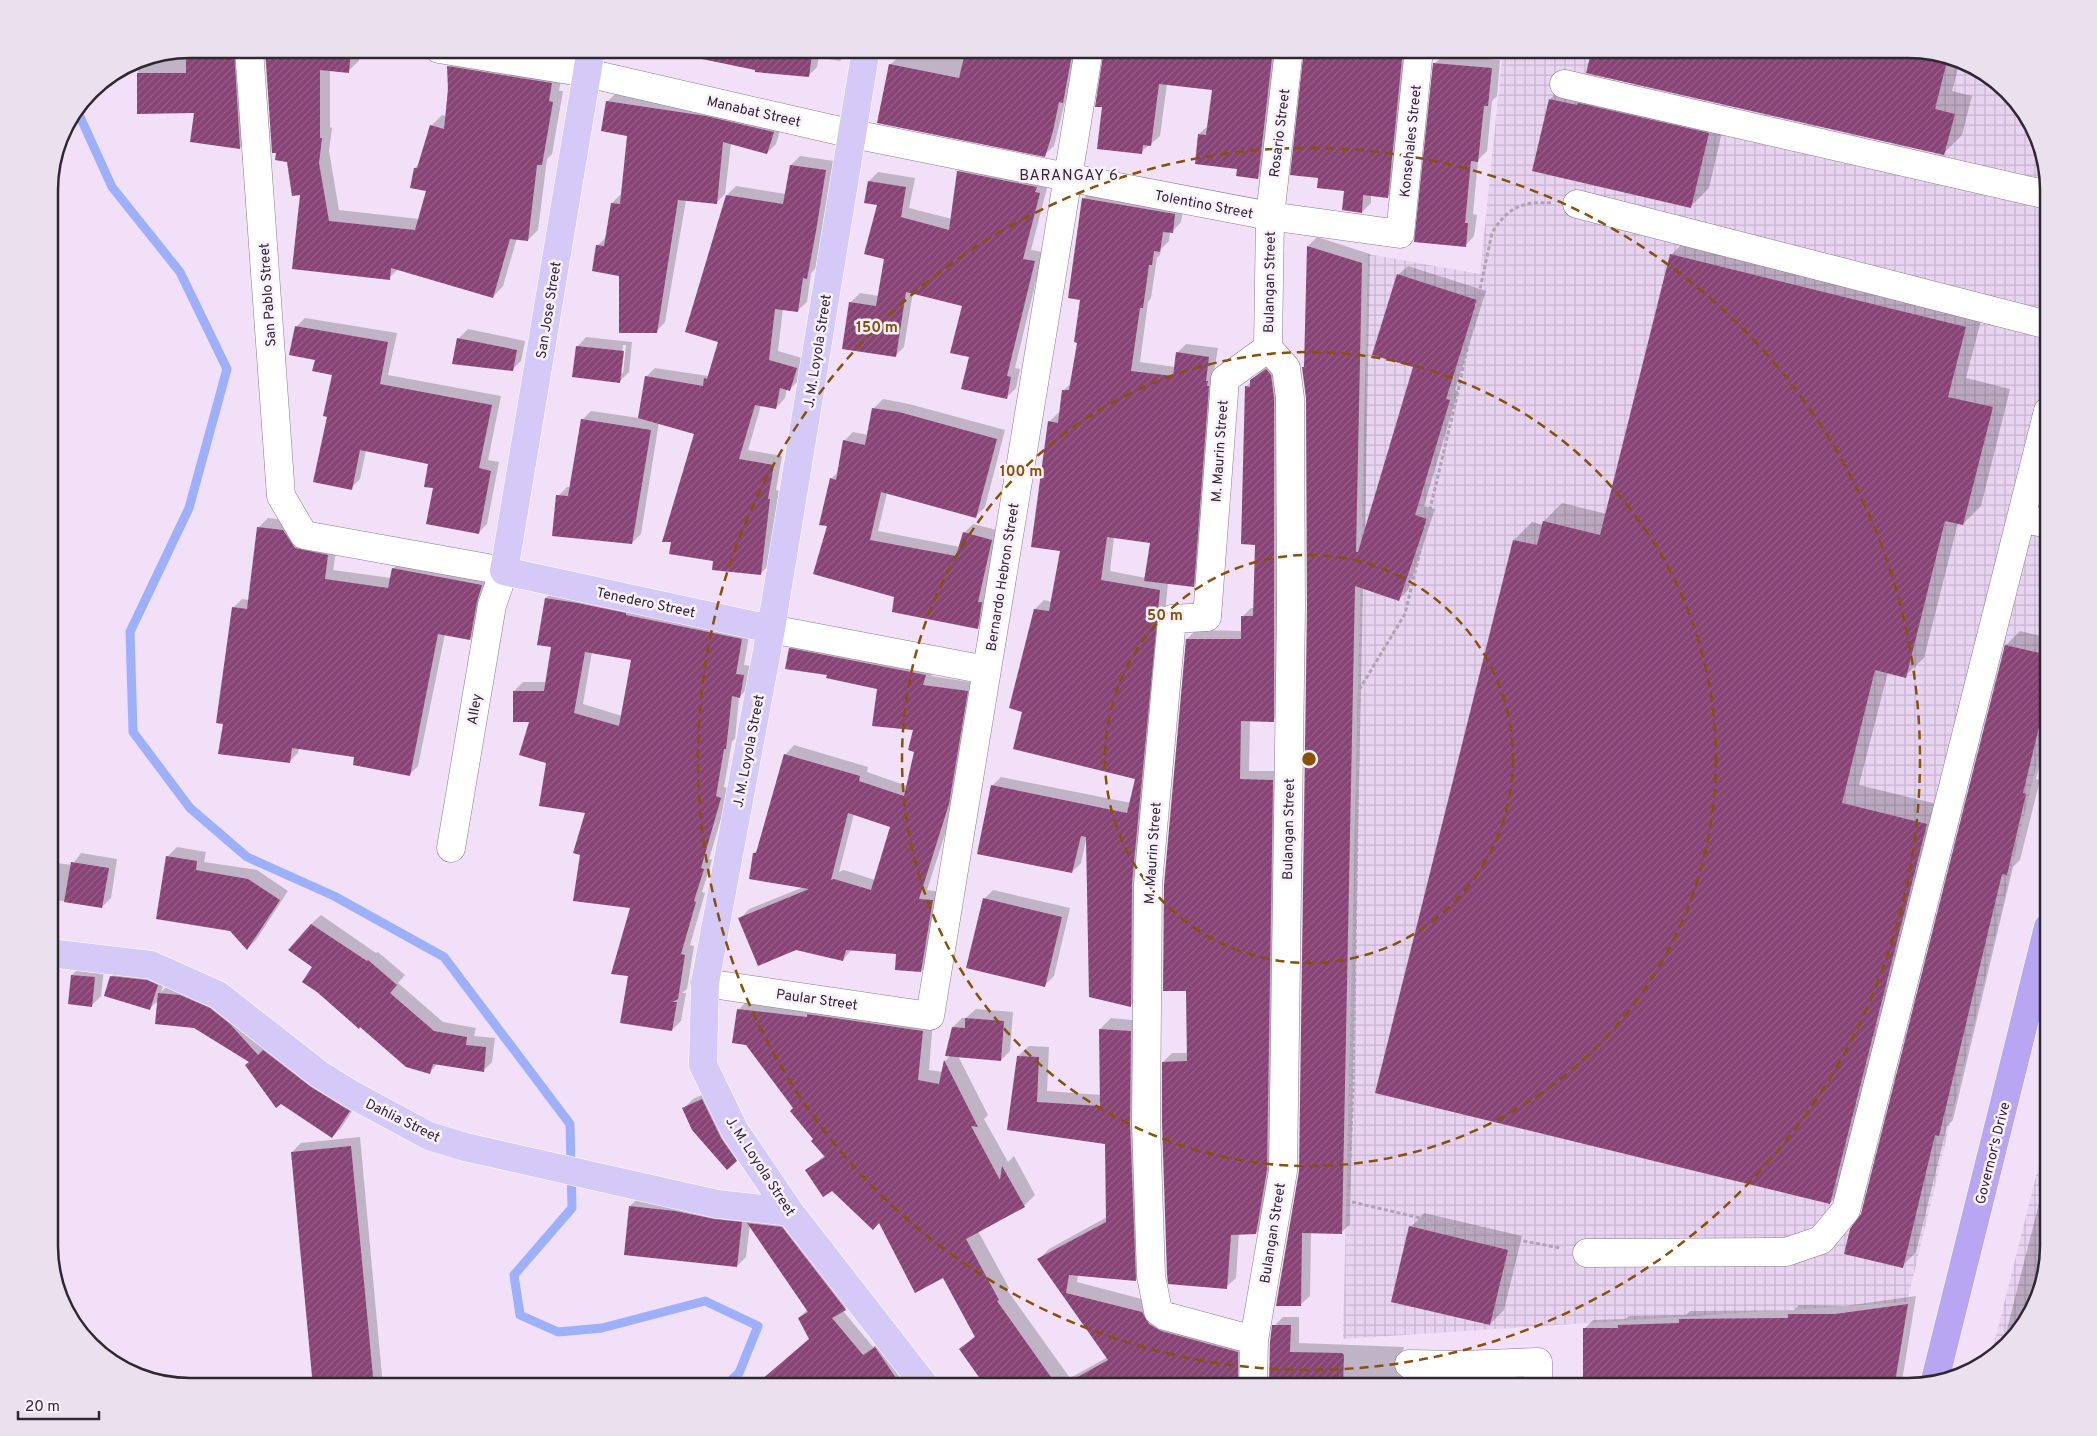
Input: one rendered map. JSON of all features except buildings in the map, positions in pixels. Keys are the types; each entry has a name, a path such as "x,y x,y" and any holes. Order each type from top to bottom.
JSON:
{"highway":[{"name":"Governor's Drive","path":"1936,1375 2040,959"}],"main road":[{"name":"J. M. Loyola Street","path":"865,58 771,629 705,983 703,1065 735,1131 790,1212 919,1378"},
{"name":"San Jose Street","path":"504,571 589,61"},
{"name":"Tenedero Street","path":"504,571 771,629"},
{"name":"Dahlia Street","path":"58,955 151,966 218,995 319,1074 391,1117 429,1136 515,1158 717,1204 790,1212"}],"street":[{"name":"Bernardo Hebron Street","path":"930,1016 1088,57"},
{"name":"Rosario Street","path":"1270,216 1288,57"},
{"name":"Konsehales Street","path":"1400,234 1418,57"},
{"name":"San Pablo Street","path":"250,58 281,496 304,535"},
{"name":"Manabat Street","path":"549,58 589,61 853,134 1068,176"},
{"path":"1564,84 2040,193"},
{"name":"Tolentino Street","path":"1068,176 1270,216 1400,234"},
{"path":"1577,204 2040,323"},
{"name":"Bulangan Street","path":"1253,1378 1254,1340 1283,1170 1292,608 1290,398 1286,368 1268,348 1270,216"},
{"name":"M. Maurin Street","path":"1254,1340 1165,1316 1158,1311 1152,1276 1146,1123 1148,884 1172,619 1207,617 1225,379 1268,348"},
{"path":"1586,1253 1786,1252 1821,1240 1846,1210 2040,443"},
{"path":"2021,518 2040,522"},
{"name":"Tenedero Street","path":"304,535 504,571"},
{"name":"Alley","path":"450,848 492,605 504,571"},
{"name":"Tenedero Street","path":"771,629 986,670"},
{"name":"Paular Street","path":"705,983 930,1016"},
{"path":"1409,1364 1462,1376 1538,1362 1538,1378"}],"path":[{"path":"1577,204 1539,202 1516,207 1501,218 1492,233 1457,396 1405,614 1359,690 1353,1086 1348,1201 1497,1236 1586,1253"}],"shaded area":[{"path":"1502,57 1907,57 1925,59 1942,62 1958,68 1973,75 1994,90 2012,109 2029,139 2035,155 2040,190 2040,750 1907,1302 1343,1339 1368,254 1480,274"},
{"path":"2040,1160 2040,1246 2037,1272 2026,1305 2007,1333 1993,1347"}],"waterway":[{"path":"80,117 112,187 180,272 227,369 189,508 130,632 133,732 190,808 247,857 334,896 444,957 570,1124 572,1208 514,1275 520,1315 558,1332 602,1328 705,1301 758,1326 739,1373 734,1378"}],"district":[{"name":"BARANGAY 6","path":"1069,175"}]}
